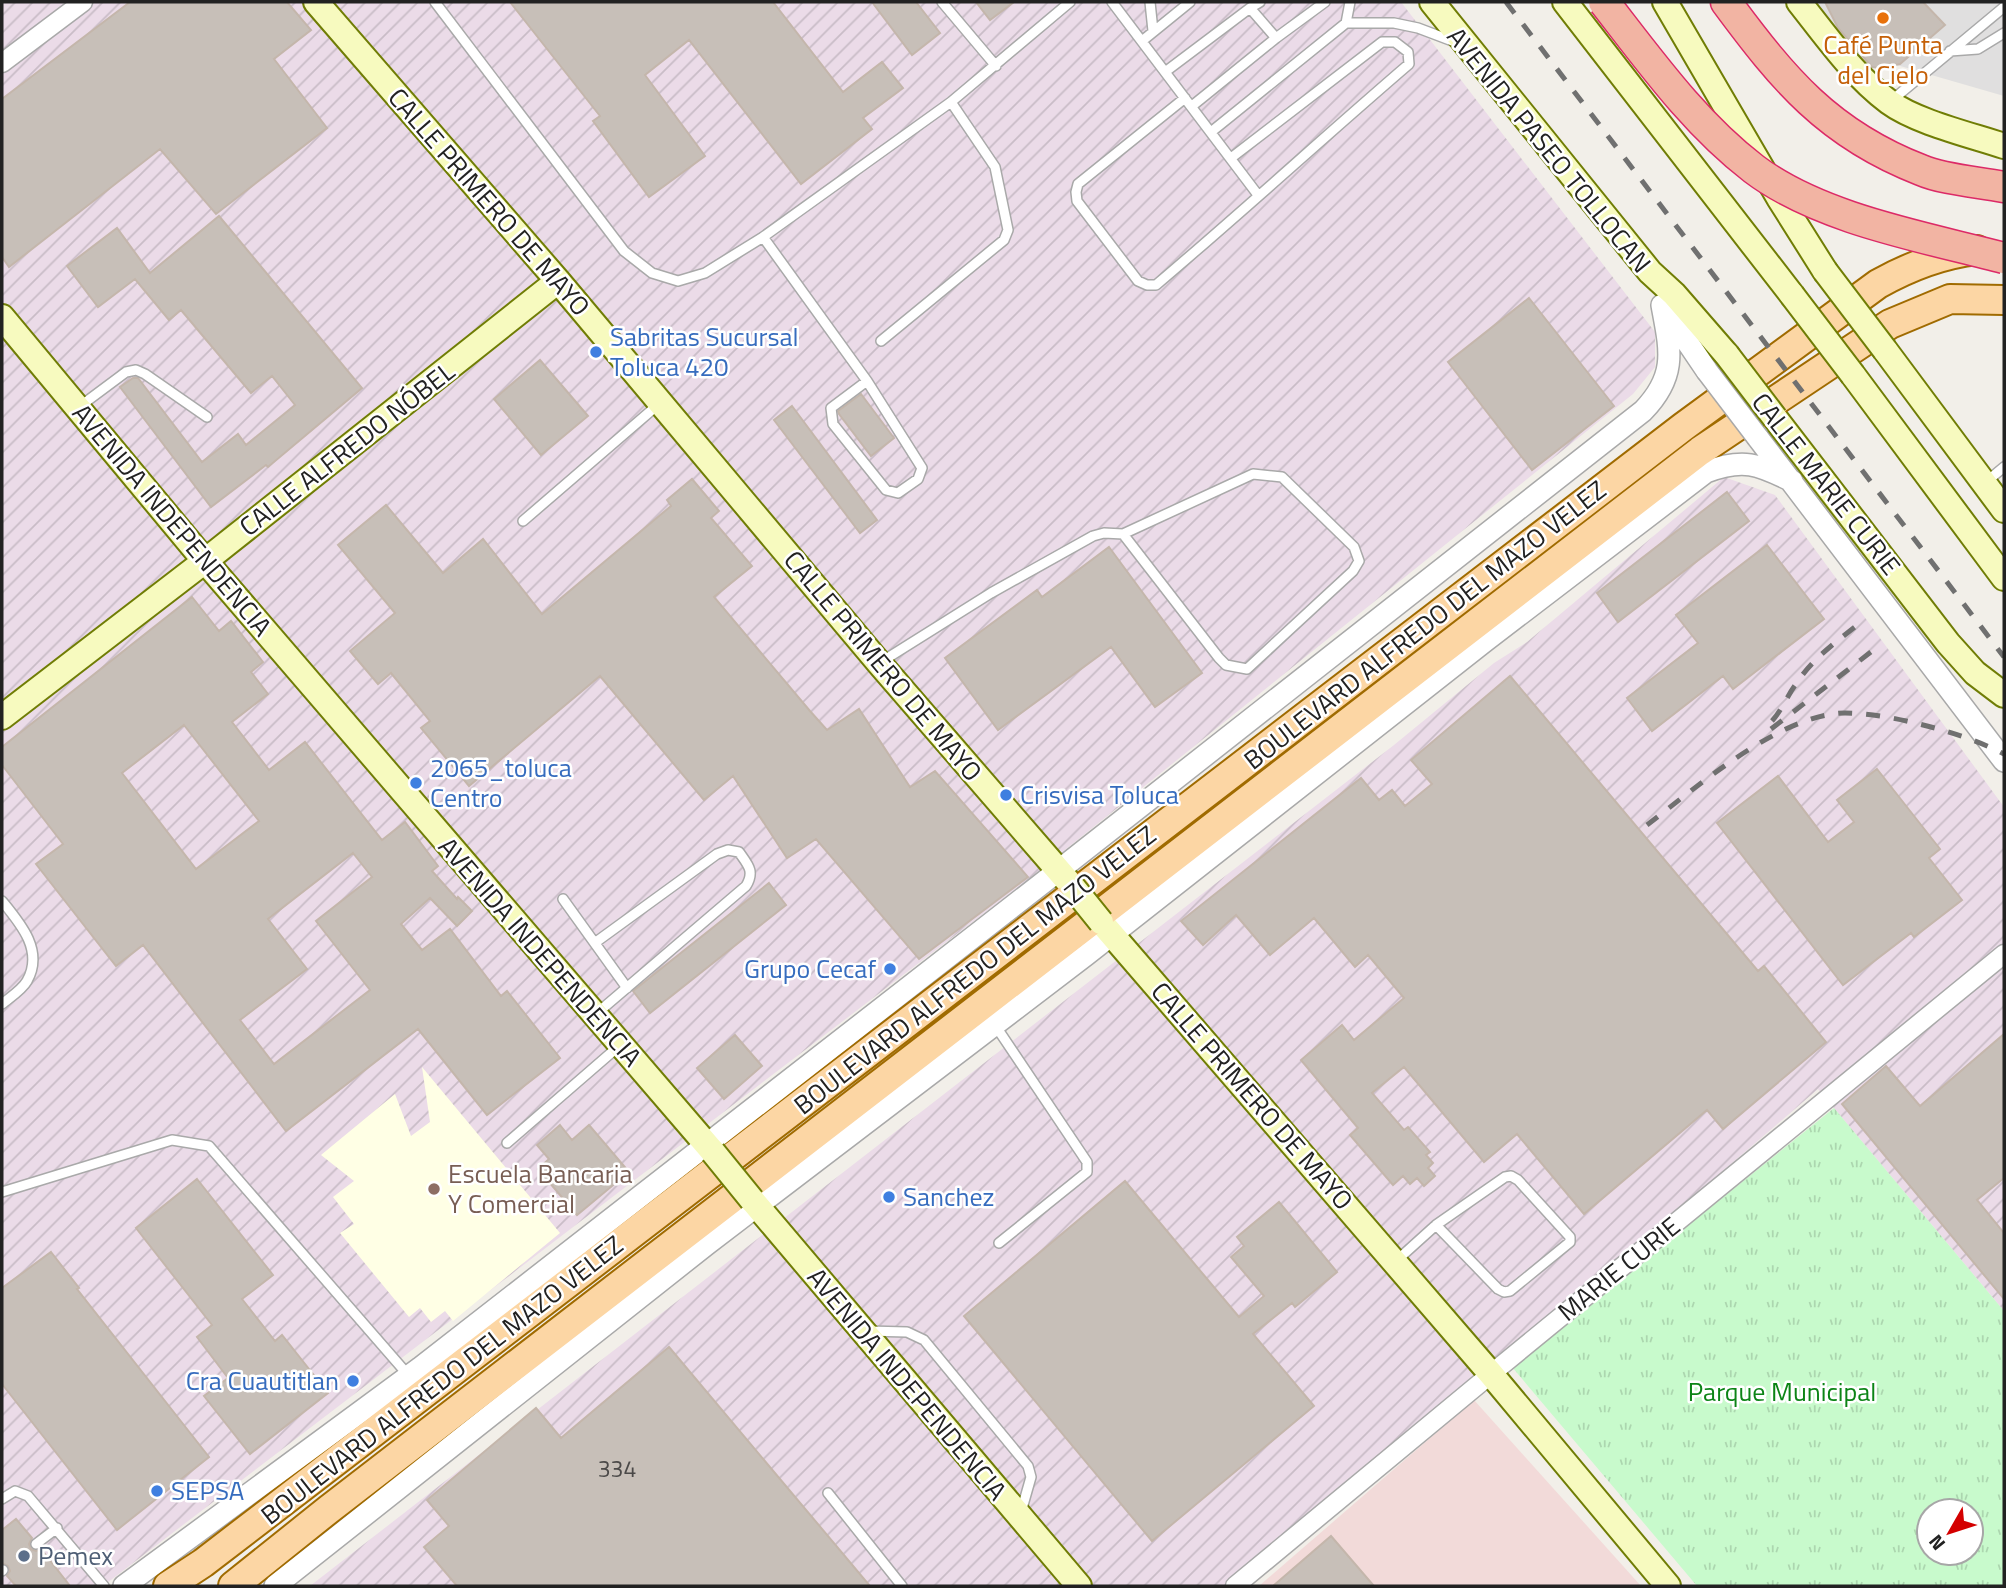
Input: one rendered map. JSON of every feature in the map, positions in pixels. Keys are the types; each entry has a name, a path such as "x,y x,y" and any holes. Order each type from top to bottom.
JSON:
{"highway":[{"path":"1604,2 1673,91 1713,133 1755,170 1801,197 1849,216 2004,258"},
{"path":"1726,2 1767,58 1818,110 1864,143 1923,171 2004,187"}],"main road":[{"name":"CALLE PRIMERO DE MAYO","path":"316,2 558,281 879,663 1395,1262 1668,1586"},
{"name":"AVENIDA PASEO TOLLOCAN","path":"1432,2 1650,272"},
{"path":"1565,2 1853,375 2004,578"},
{"path":"1665,2 1825,271 2004,510"},
{"path":"1799,2 1852,68 1889,103 1912,115 2004,146"},
{"name":"BOULEVARD ALFREDO DEL MAZO VELEZ","path":"168,1586 225,1546 1683,427 1867,292 1909,267 1941,256 2004,248"},
{"name":"CALLE MARIE CURIE","path":"1650,272 1674,294 1727,355 1948,643 1975,673 2004,695"},
{"name":"CALLE ALFREDO NÓBEL","path":"2,718 558,281"},
{"name":"BOULEVARD ALFREDO DEL MAZO VELEZ","path":"233,1586 350,1492 1700,451 1890,324 1950,299 2004,300"},
{"name":"AVENIDA INDEPENDENCIA","path":"2,317 205,561 709,1148 1079,1586"}],"street":[{"path":"2,62 83,2"},
{"name":"AVENIDA PASEO TOLLOCAN","path":"1650,272 1662,305 1707,371 2004,761"},
{"name":"BOULEVARD ALFREDO DEL MAZO VELEZ","path":"124,1586 409,1376 1065,879 1643,411 1659,391 1669,368 1669,337 1662,305"},
{"name":"BOULEVARD ALFREDO DEL MAZO VELEZ","path":"275,1586 755,1204 1086,955 1106,927 1706,472 1723,466 1746,463 1769,469 1792,481"},
{"name":"MARIE CURIE","path":"1235,1586 2004,954"}],"lane":[{"path":"435,2 624,251 652,273 678,281 705,273 763,237 951,102 1070,2"},
{"path":"942,2 996,66"},
{"path":"1112,2 1258,195"},
{"path":"1150,2 1153,31"},
{"path":"1142,41 1190,2"},
{"path":"1165,72 1260,2"},
{"path":"1192,106 1325,2"},
{"path":"1346,23 1350,2"},
{"path":"1250,8 1276,38"},
{"path":"1889,103 2004,8"},
{"path":"1212,132 1346,23 1394,23 1418,28 1466,46"},
{"path":"1950,51 1978,49 2004,33"},
{"path":"1185,97 1078,184 1077,201 1138,281 1147,285 1156,285 1231,222 1258,195 1409,64 1408,52 1395,42 1382,42 1231,158"},
{"path":"881,341 1004,240 1008,230 995,167 951,102"},
{"path":"763,237 867,381 922,468 918,479 898,493 886,490 833,424 830,415 831,408 867,381"},
{"path":"77,408 126,372 136,370 207,417"},
{"path":"523,521 661,402"},
{"path":"1984,483 2004,467"},
{"path":"879,663 991,593 1093,536 1104,533 1123,534 1253,474 1282,477 1354,547 1359,561 1353,571 1247,669 1235,668 1226,665 1219,658 1123,534"},
{"path":"595,1016 746,886 751,877 751,869 739,852 728,850 717,854 596,942"},
{"path":"563,899 626,988"},
{"path":"2,901 25,929 34,958 26,983 2,1004"},
{"path":"995,1025 1087,1162 1087,1172 999,1243"},
{"path":"507,1143 621,1045"},
{"path":"2,1192 172,1139 209,1146 409,1376"},
{"path":"1395,1262 1436,1225 1504,1177 1511,1176 1546,1209 1570,1237 1570,1242 1510,1291 1504,1292 1436,1225"},
{"path":"862,1331 907,1332 924,1340 1028,1466 1031,1477 1020,1517"},
{"path":"2,1499 15,1491 28,1496 104,1586"},
{"path":"828,1493 902,1586"},
{"path":"36,1544 57,1528"}],"shaded area":[{"path":"2,2 1401,2 1655,332 1655,367 1633,394 1025,882 103,1586 2,1586"},
{"path":"1803,2 2004,2 2004,96 1838,48"},
{"path":"1724,477 1775,495 2004,807 2004,1311 1818,1089 1242,1586 310,1586 1394,745 1494,663 1527,642"},
{"name":"Escuela Bancaria Y Comercial","path":"422,1067 560,1233 453,1321 445,1311 431,1322 420,1308 409,1317 340,1233 354,1224 333,1197 354,1181 321,1155 395,1094 411,1136 430,1122"},
{"path":"1474,1400 1641,1586 1259,1586"}],"green space":[{"name":"Parque Municipal","path":"1834,1108 2004,1311 2004,1586 1697,1586 1512,1367"}],"building":[{"path":"130,2 287,2 311,30 274,59 327,128 216,214 160,149 9,267 2,257 2,99"},
{"path":"510,2 773,2 843,92 882,62 903,88 863,118 872,129 801,184 689,40 645,75 705,156 649,197 593,121 600,116"},
{"path":"872,2 916,2 940,33 912,55"},
{"path":"976,2 1014,2 990,20"},
{"path":"1825,2 1923,2 1945,25 1900,64 1872,67 1838,28"},
{"path":"219,216 362,388 268,467 266,465 211,507 120,387 133,378 138,378 202,462 238,434 246,445 295,405 272,376 251,393 181,310 169,320 135,279 98,307 67,266 117,228 150,273"},
{"path":"1529,298 1614,406 1532,470 1448,362"},
{"path":"540,360 588,416 541,455 494,399"},
{"path":"861,394 894,438 871,456 838,411"},
{"path":"792,406 877,520 860,533 774,420"},
{"path":"692,479 719,511 711,518 752,566 714,597 810,711 827,730 859,709 910,787 935,771 1028,877 919,959 816,839 787,858 733,776 704,800 600,676 469,786 421,728 430,721 391,673 378,684 350,651 395,613 338,545 386,505 443,573 483,539 542,614 671,506 667,500"},
{"path":"1727,492 1749,521 1618,622 1597,593"},
{"path":"1767,545 1824,619 1733,689 1723,676 1652,731 1627,698 1698,643 1676,615"},
{"path":"1109,547 1202,673 1155,707 1111,647 998,730 945,658 1037,590 1042,597"},
{"path":"192,597 219,631 231,621 263,662 251,672 268,694 232,722 269,770 305,742 382,840 405,822 438,866 432,871 457,899 458,897 472,911 457,926 430,898 401,924 422,950 450,929 501,996 507,991 560,1058 487,1115 418,1029 286,1131 143,945 116,966 36,864 63,844 2,765 2,747","holes":["184,725 259,821 196,869 122,773","353,853 372,877 316,921 370,990 274,1064 240,1020 307,969 268,919"]},
{"path":"1510,676 1758,971 1764,966 1826,1042 1723,1129 1707,1110 1584,1214 1517,1134 1484,1162 1404,1067 1372,1093 1404,1130 1408,1127 1430,1152 1426,1155 1433,1163 1428,1168 1435,1176 1424,1186 1417,1178 1410,1184 1403,1176 1393,1185 1350,1135 1358,1128 1301,1060 1342,1025 1354,1040 1404,998 1368,955 1355,967 1314,918 1270,955 1236,915 1203,945 1181,921 1361,778 1379,800 1392,790 1405,806 1432,784 1411,760"},
{"path":"1877,769 1940,849 1929,858 1962,900 1914,937 1911,933 1843,985 1717,823 1778,776 1828,842 1854,822 1837,800"},
{"path":"769,883 786,905 650,1013 633,991"},
{"path":"2004,1034 2004,1178 1977,1200 2004,1233 2004,1299 1842,1104 1886,1066 1920,1106"},
{"path":"735,1035 762,1066 724,1099 697,1068"},
{"path":"560,1125 572,1140 589,1125 629,1172 577,1215 538,1169 549,1159 537,1145"},
{"path":"197,1179 273,1275 242,1299 275,1341 282,1335 328,1393 250,1454 204,1396 228,1378 197,1337 212,1325 136,1228"},
{"path":"1125,1181 1239,1317 1264,1296 1231,1257 1244,1246 1237,1237 1279,1202 1337,1272 1295,1307 1292,1303 1253,1334 1314,1406 1152,1541 964,1316"},
{"path":"51,1252 209,1457 117,1530 2,1384 2,1288"},
{"path":"669,1347 870,1586 457,1586 424,1547 449,1526 427,1500 536,1408 561,1438"},
{"name":"Pemex","path":"16,1519 32,1538 29,1544 31,1549 41,1549 70,1586 16,1586 7,1576 10,1571 8,1566 2,1563 2,1530"},
{"path":"1331,1536 1374,1586 1273,1586"}],"railway":[{"path":"1506,2 2004,657"},
{"path":"1772,721 1810,666 1860,623"},
{"path":"1771,729 1880,645"},
{"path":"1647,825 1740,755 1794,726 1820,717 1854,713 1901,720 1962,736 2004,754"}],"place":[{"name":"Café Punta del Cielo","path":"1883,18"},
{"name":"Sabritas Sucursal Toluca 420","path":"596,352"},
{"name":"2065_toluca Centro","path":"416,783"},
{"name":"Crisvisa Toluca","path":"1006,795"},
{"name":"Grupo Cecaf","path":"890,969"},
{"name":"Escuela Bancaria Y Comercial","path":"434,1189"},
{"name":"Sanchez","path":"889,1197"},
{"name":"Cra Cuautitlan","path":"353,1381"},
{"name":"SEPSA","path":"157,1491"},
{"name":"Pemex","path":"24,1556"}]}
